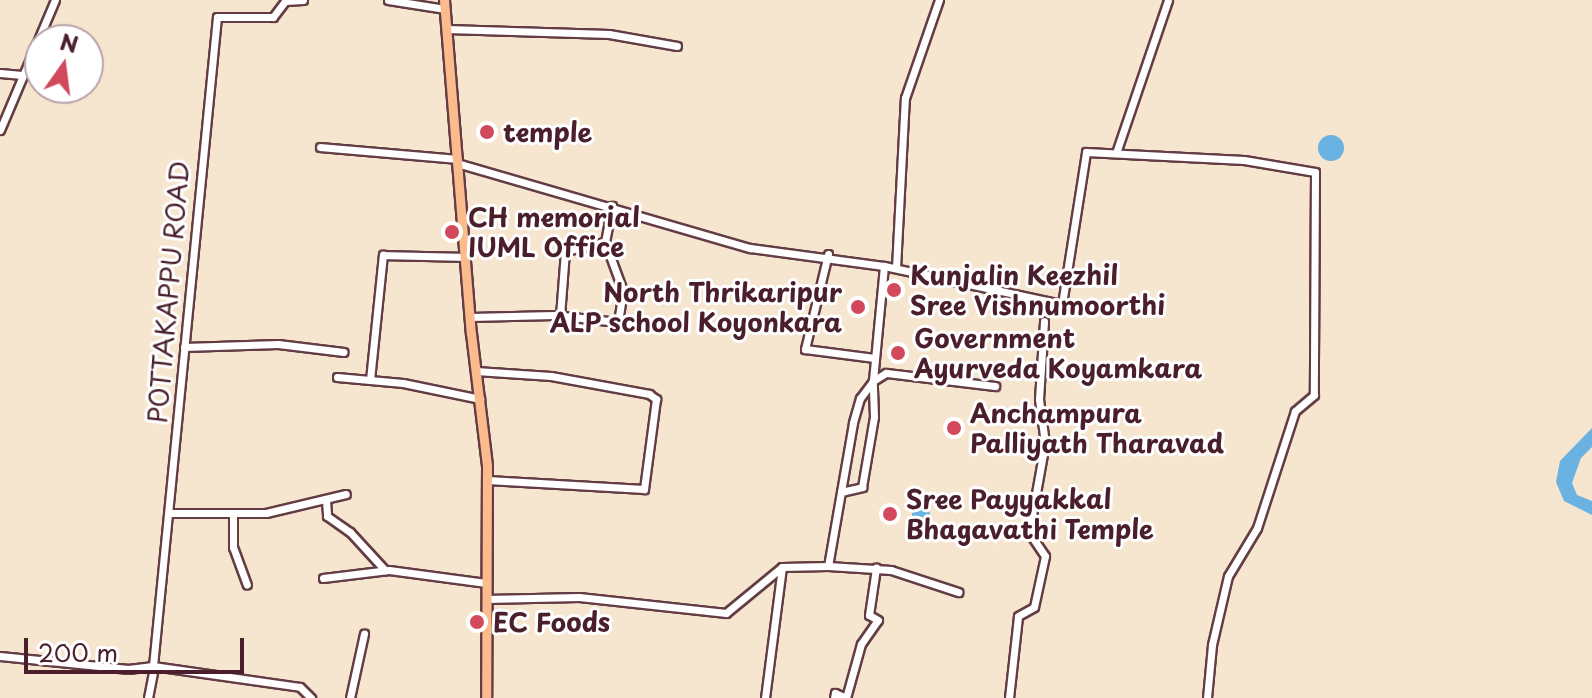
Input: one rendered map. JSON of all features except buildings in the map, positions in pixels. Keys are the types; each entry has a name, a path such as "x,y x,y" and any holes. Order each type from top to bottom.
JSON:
{"main road":[{"path":"444,4 487,480 486,698"}],"street":[{"path":"0,130 55,0"},
{"name":"POTTAKAPPU ROAD","path":"148,698 170,513 217,17 273,17 285,1 303,0"},
{"path":"388,0 444,4"},
{"path":"896,268 905,98 939,0"},
{"path":"1117,150 1168,0"},
{"path":"447,29 609,34 677,46"},
{"path":"0,73 22,75"},
{"path":"320,147 457,161 750,248 828,254 1062,304 1084,156 1093,149 1244,160 1315,172 1314,395 1295,411 1257,528 1228,576 1212,645 1207,698"},
{"path":"470,317 560,316 618,322 623,291 605,242 612,206"},
{"path":"560,316 565,251 605,242"},
{"path":"828,254 805,349 874,358"},
{"path":"370,380 383,255 465,257"},
{"path":"841,492 862,487 874,417 874,358 884,266"},
{"path":"1009,698 1018,616 1034,607 1045,556 1029,532 1045,443 1039,399 1044,321"},
{"path":"184,347 278,344 344,352"},
{"path":"476,371 551,376 656,399 644,489 487,480"},
{"path":"828,566 860,398 873,381 886,373 995,386"},
{"path":"337,377 480,399"},
{"path":"170,513 266,513 346,494"},
{"path":"326,500 327,516 350,532 385,570"},
{"path":"233,514 233,547 247,585"},
{"path":"486,599 579,597 726,613 782,567 828,566 876,568 958,592"},
{"path":"765,698 782,567"},
{"path":"834,698 835,693 846,698 861,644 878,620 869,615 876,568"},
{"path":"323,578 385,570 486,583"},
{"path":"350,698 364,634"},
{"path":"0,656 128,669 154,667 300,687 311,698"}],"water":[{"path":"1331,135 1340,139 1344,148 1340,157 1331,161 1322,157 1318,148 1322,139"},
{"path":"1592,428 1592,447 1581,458 1572,483 1577,495 1592,501 1592,515 1564,501 1556,482 1560,461"},
{"path":"921,506 930,515 921,524 912,515"}],"place":[{"name":"temple","path":"487,132"},
{"name":"CH memorial IUML Office","path":"452,232"},
{"name":"Kunjalin Keezhil Sree Vishnumoorthi","path":"894,290"},
{"name":"North Thrikaripur ALP school Koyonkara","path":"858,307"},
{"name":"Government Ayurveda Koyamkara","path":"898,353"},
{"name":"Anchampura Palliyath Tharavad","path":"954,428"},
{"name":"Sree Payyakkal Bhagavathi Temple","path":"890,514"},
{"name":"EC Foods","path":"477,622"}]}
